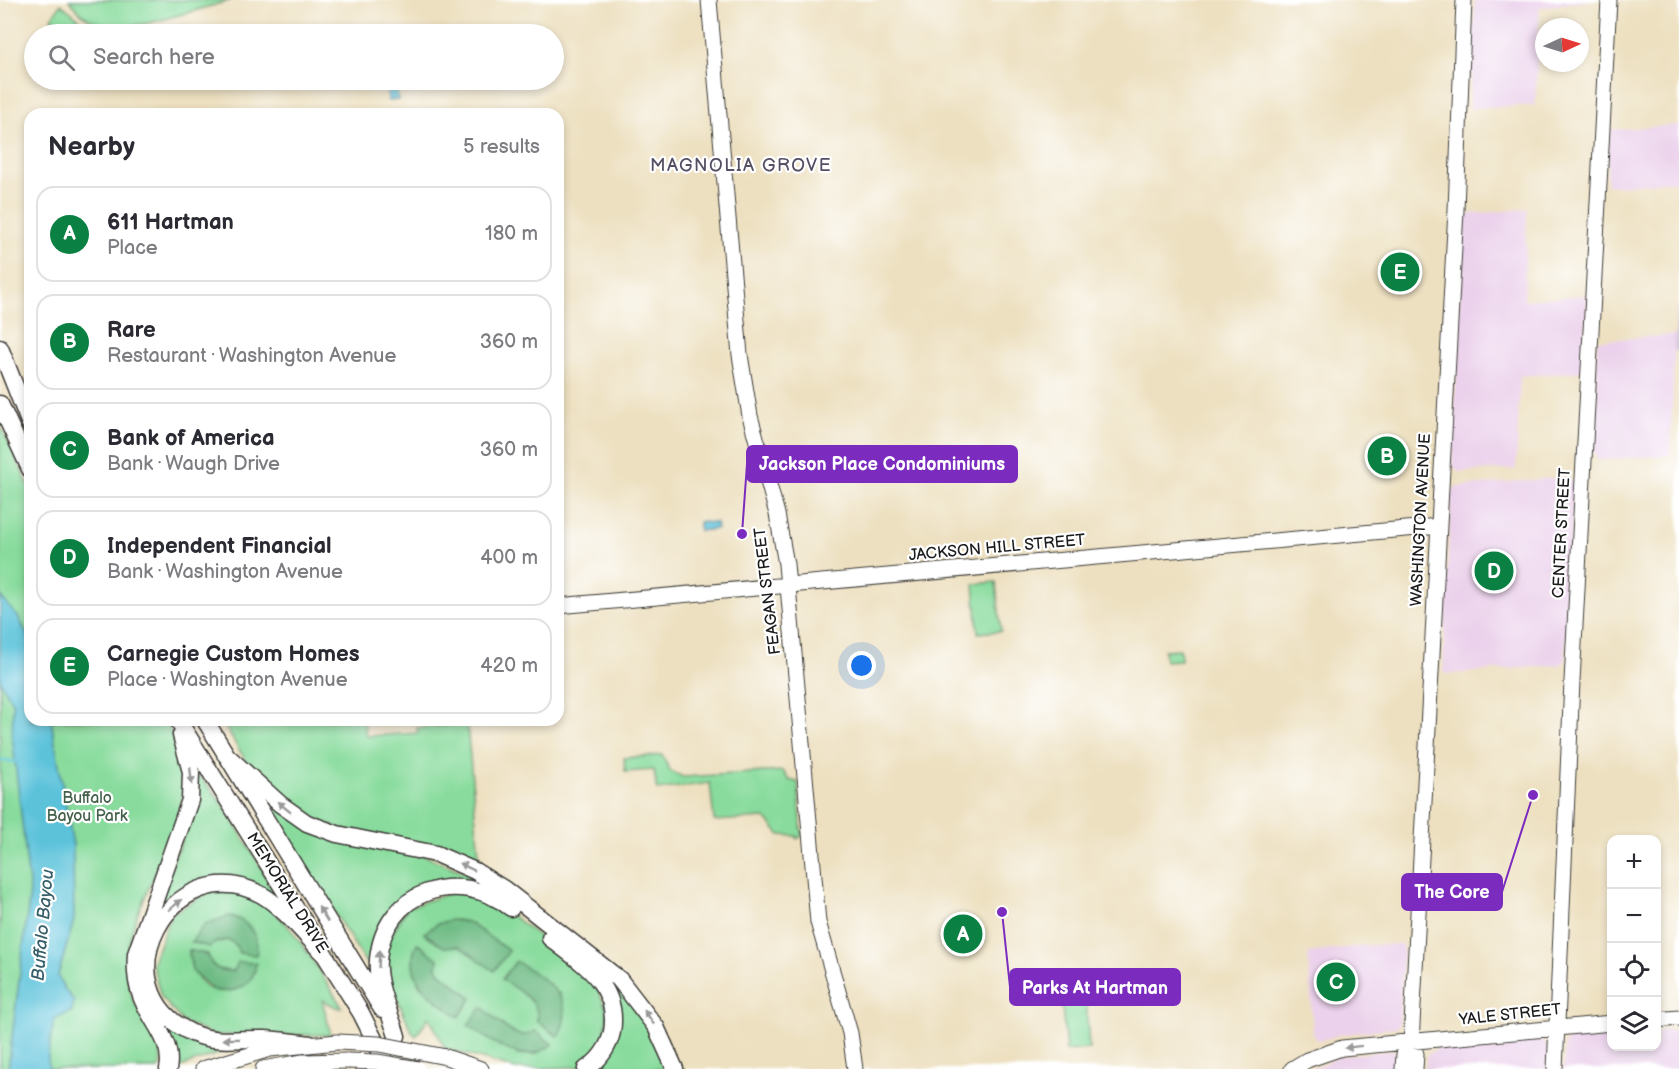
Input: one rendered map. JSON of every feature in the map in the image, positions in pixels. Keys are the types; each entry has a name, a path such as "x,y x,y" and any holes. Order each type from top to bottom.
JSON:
{"main road":[{"path":"0,348 24,409"},
{"path":"0,404 24,456"},
{"path":"168,1069 168,1047 141,997 135,968 139,939 190,800 191,772 179,726"},
{"name":"MEMORIAL DRIVE","path":"181,726 361,1013 389,1069"},
{"name":"MEMORIAL DRIVE","path":"209,726 397,1036 413,1069"},
{"path":"225,754 280,804 307,823 337,834 436,854 475,871 498,885 619,979 656,1027 675,1069"},
{"path":"310,1044 265,1039 207,1038 179,1025 166,1013 149,981 150,944 156,927 166,913 182,899 202,889 236,887 250,890 272,902 325,955"},
{"path":"397,1036 378,964 380,946 388,925 402,908 420,895 441,888 475,888 501,900 602,981 613,1008 611,1037 604,1051 586,1069"}],"street":[{"name":"FEAGAN STREET","path":"709,0 743,375 756,446 777,514 788,586 817,914 850,1033 855,1069"},
{"name":"WASHINGTON AVENUE","path":"1415,1069 1416,1054 1411,1043 1464,0"},
{"name":"CENTER STREET","path":"1555,1069 1572,681 1609,0"},
{"name":"JACKSON HILL STREET","path":"564,605 1439,526"},
{"path":"1661,1020 1679,1018"},
{"name":"YALE STREET","path":"1292,1069 1307,1060 1342,1048 1607,1023"},
{"path":"203,1069 261,1051 338,1042 388,1046 447,1057 481,1069"},
{"name":"WASHINGTON AVENUE","path":"1403,1069 1404,1054 1411,1043"},
{"path":"263,1069 348,1061 377,1062 418,1069"}],"shaded area":[{"path":"1475,0 1595,0 1540,7 1539,18 1535,18 1535,105 1470,108"},
{"path":"1679,125 1679,180 1616,186 1607,184 1608,130"},
{"path":"1527,209 1524,300 1588,295 1584,371 1520,376 1516,469 1459,472 1452,465 1463,223 1469,214"},
{"path":"1678,304 1679,351 1674,351 1675,335"},
{"path":"1675,335 1670,455 1598,460 1593,451 1592,436 1597,340"},
{"path":"1564,477 1571,480 1574,486 1565,661 1560,665 1448,674 1443,672 1451,491 1456,487"},
{"path":"1401,944 1403,949 1400,1020 1397,1027 1339,1035 1322,1040 1316,1039 1313,1033 1308,953 1360,946"},
{"path":"1679,1029 1679,1069 1563,1069 1565,1044 1570,1038 1607,1034 1607,1051 1661,1051 1661,1031"},
{"path":"1543,1040 1549,1052 1548,1069 1425,1069 1427,1055 1438,1048"},
{"path":"1393,1050 1397,1053 1397,1069 1311,1069 1341,1056"}],"green space":[{"path":"69,0 232,0 146,24 100,24 79,12"},
{"path":"61,4 86,24 58,24 51,18"},
{"name":"Buffalo Bayou Park","path":"0,425 24,475 24,726 169,726 183,772 183,794 170,840 140,909 127,954 131,994 157,1042 161,1060 159,1069 0,1069"},
{"path":"996,582 1001,631 978,633 974,584"},
{"path":"1180,649 1181,660 1165,661 1164,650"},
{"path":"225,726 365,726 366,736 418,733 417,728 467,726 480,867 319,825 263,781 244,758"},
{"path":"662,755 670,771 683,777 783,771 789,780 798,782 802,836 797,839 796,836 780,835 765,818 714,821 710,783 657,790 654,770 625,772 624,758"},
{"path":"198,774 223,804 280,899 244,884 214,881 176,895 155,916 144,943 144,971 152,999 170,1022 197,1038 233,1044 232,1049 175,1069 174,1056 167,1033 144,987 141,957 144,938 150,917 190,819"},
{"path":"257,790 275,807 427,857 476,877 498,893 417,889 371,965 366,963"},
{"path":"456,891 498,905 592,977 608,1013 603,1043 579,1067 516,1069 445,1048 429,1017 416,1036 412,1032 384,969 385,947 408,907","holes":["456,920 468,922 508,951 454,945 444,947 424,934 437,924","433,955 438,959 436,967 439,972 472,998 459,1017 419,985 413,960","559,993 563,1005 557,1036 537,1021 538,1012 533,1003","514,1034 522,1036 531,1034 537,1054 517,1055"]},
{"path":"209,892 242,892 257,898 272,909 312,958 342,1007 338,1008 322,1000 331,1035 213,1035 183,1022 161,997 152,964 171,914","holes":["248,925 256,938 238,947 229,940 216,942","189,951 208,954 211,963 220,970 234,971 237,966 255,971 248,983 226,991 211,989 199,980 192,966"]},
{"path":"501,896 597,966 638,1008 669,1069 594,1069 609,1053 604,977"},
{"path":"230,916 243,921 252,930 257,948 256,955 239,953 237,947 227,940 209,947 191,942 205,924"},
{"path":"451,920 468,922 509,951 494,971 459,946 444,947 424,933 437,924"},
{"path":"417,943 438,959 439,972 472,998 459,1017 431,995 417,978 413,968 413,956"},
{"path":"189,950 208,955 214,966 221,970 234,971 238,962 256,963 254,971 242,987 228,991 213,990 192,971"},
{"path":"516,961 547,982 561,1000 565,1010 564,1022 558,1036 537,1021 538,1014 532,1002 502,979"},
{"path":"1085,982 1089,1049 1066,1051 1060,983"},
{"path":"482,1007 514,1032 521,1035 535,1031 552,1044 542,1051 531,1054 508,1050 498,1045 468,1025"}],"water":[{"path":"387,90 397,90 398,100 388,101"},
{"path":"699,522 716,523 717,529 699,531"},
{"name":"Buffalo Bayou","path":"0,596 19,618 24,628 24,726 52,726 73,845 74,920 58,976 74,1001 72,1011 54,1020 48,1056 49,1069 8,1069 30,892 12,736 13,704 0,681"}],"waterway":[{"path":"0,760 19,762"}],"place":[{"name":"Carnegie Custom Homes","path":"1400,272"},
{"name":"Rare","path":"1387,456"},
{"name":"Jackson Place Condominiums","path":"742,534"},
{"name":"Independent Financial","path":"1494,571"},
{"name":"The Core","path":"1533,795"},
{"name":"Parks At Hartman","path":"1002,912"},
{"name":"611 Hartman","path":"963,934"},
{"name":"Bank of America","path":"1336,982"}],"district":[{"name":"MAGNOLIA GROVE","path":"741,165"}]}
